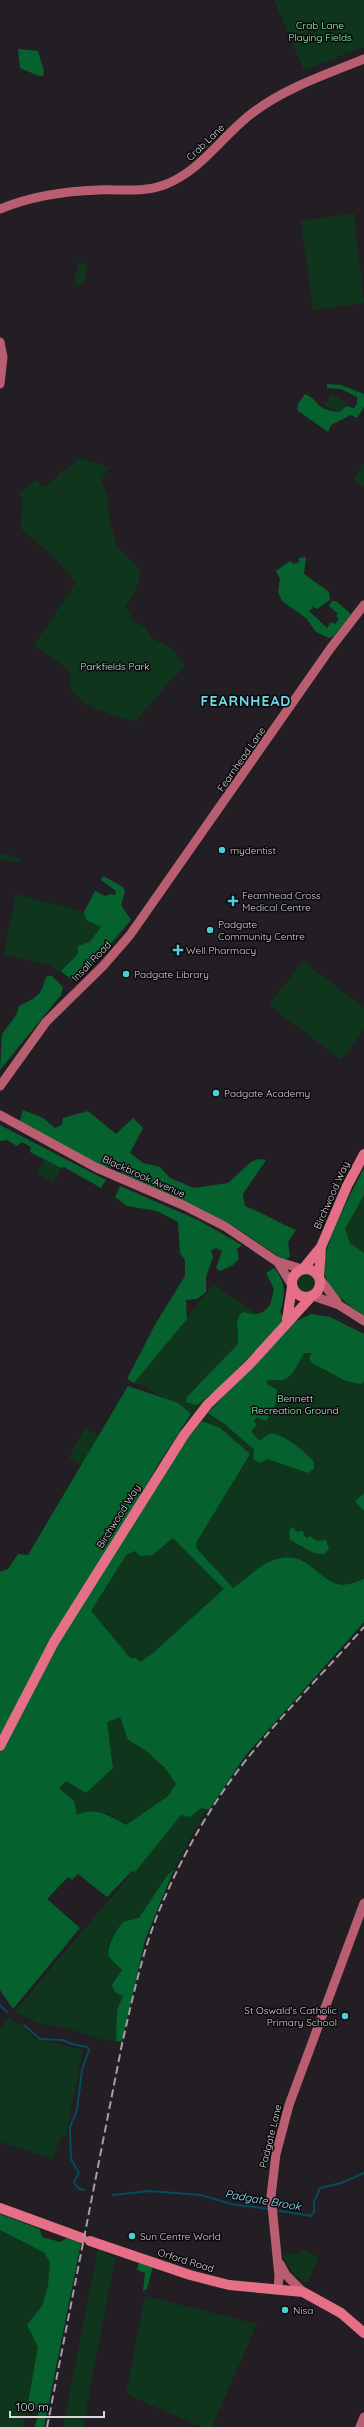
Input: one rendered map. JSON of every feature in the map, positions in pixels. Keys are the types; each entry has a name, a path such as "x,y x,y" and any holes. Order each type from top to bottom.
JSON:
{"main road":[{"name":"Birchwood Way","path":"303,1269 321,1247 347,1186 364,1154"},
{"name":"Birchwood Way","path":"319,1278 321,1247"},
{"path":"288,1320 292,1286 295,1273 303,1269 313,1270 319,1278 319,1289 312,1296 302,1297 292,1286"},
{"name":"Birchwood Way","path":"0,1746 54,1642 184,1435 208,1404 249,1364 288,1320 312,1296"},
{"name":"Orford Road","path":"0,2208 86,2239 212,2281 245,2288 278,2288"},
{"path":"278,2288 303,2292 341,2313 364,2335"}],"street":[{"name":"Crab Lane","path":"0,209 53,194 99,190 129,191 164,185 197,166 237,126 267,103 298,87 364,59"},
{"path":"0,342 3,357 0,384"},
{"name":"Fearnhead Lane","path":"192,847 330,649 364,605"},
{"name":"Insall Road","path":"0,1086 46,1022 117,952 192,847"},
{"name":"Blackbrook Avenue","path":"0,1114 97,1168 185,1206 226,1227 276,1261 303,1269"},
{"name":"Blackbrook Avenue","path":"276,1261 292,1286"},
{"path":"319,1278 339,1305"},
{"path":"312,1296 339,1305 364,1321"},
{"name":"Padgate Lane","path":"278,2288 272,2209 272,2177 281,2131 364,1903"},
{"path":"276,2253 286,2275 303,2292"},
{"path":"360,2427 364,2417"}],"green space":[{"name":"Crab Lane Playing Fields","path":"274,0 364,0 364,47 304,70"},
{"path":"18,49 38,51 44,71 43,76 39,76 20,68"},
{"path":"354,213 364,303 313,310 301,221"},
{"path":"78,263 84,263 87,270 85,276 87,281 76,286 74,275 77,271"},
{"path":"327,384 341,385 364,394 364,407 357,418 351,415 331,425 328,432 297,410 298,404 305,394 310,396 321,407 332,411 340,412 346,406 354,408 357,404 357,397 341,389 327,388"},
{"path":"331,394 346,402 340,413 325,405"},
{"name":"Parkfields Park","path":"79,458 109,467 101,481 108,496 109,516 117,548 135,563 141,574 134,594 125,606 135,623 145,627 152,639 169,646 184,663 184,668 169,682 135,722 102,711 81,700 74,693 70,683 70,671 34,645 76,582 52,555 21,529 22,498 18,494 36,480 42,486 46,487 52,480 58,478 59,473 67,470"},
{"path":"363,464 364,487 356,483 354,479 357,473 361,471 359,468"},
{"path":"306,557 304,574 329,592 330,600 317,609 312,606 313,608 309,611 327,628 331,622 335,624 339,619 336,616 338,614 329,606 332,601 336,601 351,614 334,636 329,638 316,632 306,618 282,601 278,592 280,579 276,571 290,561 294,564 299,562 299,558"},
{"path":"0,854 20,858 19,863 0,859"},
{"path":"103,876 123,887 125,891 121,905 131,920 80,979 72,980 61,971 78,954 78,946 90,942 101,927 86,920 84,912 95,891 105,896 110,894 115,895 116,891 101,880"},
{"path":"16,894 84,912 120,935 80,979 72,980 50,965 4,954"},
{"path":"303,961 364,1008 364,1030 341,1060 269,1005"},
{"path":"47,976 52,976 63,987 61,995 0,1070 2,1034 17,1014 19,1006 37,996 42,989"},
{"path":"23,1110 43,1118 55,1128 62,1125 63,1118 88,1111 116,1134 133,1118 143,1128 130,1153 143,1163 160,1167 170,1178 194,1188 228,1183 251,1162 258,1159 266,1160 243,1194 245,1206 296,1230 288,1242 290,1257 284,1260 232,1225 185,1202 128,1178 115,1168 102,1166 49,1139 20,1121"},
{"path":"0,1125 106,1180 101,1188 64,1167 61,1168 30,1152 31,1147 22,1142 17,1146 7,1140 0,1141"},
{"path":"44,1159 61,1168 53,1183 37,1173"},
{"path":"364,1168 364,1195 345,1229 350,1243 364,1253 364,1316 345,1302 333,1290 325,1276 324,1268 328,1246 333,1232"},
{"path":"120,1186 198,1220 242,1245 237,1249 239,1259 233,1265 220,1271 216,1268 222,1251 216,1248 211,1251 213,1257 206,1277 206,1292 197,1299 186,1300 187,1319 134,1383 127,1379 156,1323 185,1276 185,1260 180,1253 178,1222 157,1211 127,1206 115,1197"},
{"path":"364,1188 364,1313 340,1299 325,1278 321,1267 325,1250"},
{"path":"274,1268 283,1283 284,1294 280,1312 285,1319 221,1386 197,1405 186,1402 187,1397 237,1345 237,1324 243,1312 258,1314 270,1305 274,1289 266,1273"},
{"path":"306,1273 313,1276 316,1283 313,1290 306,1293 299,1290 296,1283 299,1276"},
{"name":"Bennett Recreation Ground","path":"213,1285 288,1334 364,1339 364,1581 139,1672 88,1612 125,1554 248,1455 207,1422 135,1382"},
{"path":"311,1314 330,1317 364,1334 364,1382 361,1384 346,1381 312,1363 309,1358 312,1353 304,1353 295,1369 286,1379 266,1381 268,1385 276,1389 276,1401 273,1410 266,1421 257,1417 254,1421 257,1425 251,1431 259,1441 270,1434 275,1434 294,1444 314,1462 314,1469 308,1473 268,1459 259,1463 253,1459 254,1449 222,1422 208,1413 290,1324"},
{"path":"128,1386 178,1403 191,1414 158,1465 0,1738 0,1572 8,1569 18,1554 28,1555"},
{"path":"202,1421 220,1428 250,1454 196,1543 197,1549 233,1588 266,1563 282,1558 291,1557 299,1559 334,1583 341,1585 349,1584 364,1579 364,1622 245,1756 209,1810 201,1808 190,1817 181,1815 135,1872 132,1871 107,1897 78,1874 72,1880 68,1877 47,1899 80,1928 13,2009 0,1990 0,1753 61,1636 188,1438","holes":["173,1538 224,1589 152,1654 140,1662 136,1658 130,1658 91,1611 126,1555 135,1551 140,1556 152,1555","120,1717 128,1740 145,1750 165,1768 176,1784 168,1796 126,1825 102,1813 83,1812 77,1815 74,1801 59,1788 66,1781 86,1793 113,1768 107,1722"]},
{"path":"85,1428 101,1437 85,1466 69,1458"},
{"path":"364,1494 364,1511 355,1501"},
{"path":"292,1527 297,1532 303,1531 304,1536 307,1538 310,1536 317,1541 326,1540 329,1549 324,1554 314,1553 290,1540 289,1532"},
{"path":"120,1717 128,1740 145,1750 165,1768 176,1784 168,1796 126,1825 107,1813 77,1816 59,1789 107,1721"},
{"path":"201,1808 206,1809 174,1869 166,1877 139,1918 121,1928 109,1946 111,1959 122,1970 118,1975 124,1996 117,2010 116,2041 102,2040 73,2030 38,2023 14,2012 181,1815"},
{"path":"174,1869 145,1940 122,2042 116,2041 117,2010 123,1996 115,1992 112,1985 122,1970 110,1958 110,1945 123,1922 139,1918 166,1877"},
{"path":"9,2017 25,2028 36,2039 83,2050 66,2135 60,2138 53,2159 0,2142 0,2028"},
{"path":"0,2214 40,2229 42,2237 60,2242 67,2238 81,2243 44,2427 35,2427 39,2409 27,2408 38,2347 27,2325 42,2306 48,2286 50,2263 45,2253 0,2230"},
{"path":"0,2222 48,2242 55,2267 23,2427 0,2427"},
{"path":"98,2248 115,2258 83,2427 63,2427"},
{"path":"302,2249 319,2257 307,2283 294,2275 283,2255 300,2253"},
{"path":"139,2262 153,2266 147,2289 143,2291 145,2273 137,2270"},
{"path":"145,2296 257,2324 212,2427 201,2427 126,2394"}],"waterway":[{"name":"Padgate Brook","path":"0,2005 7,2012"},
{"name":"Padgate Brook","path":"24,2025 40,2039 62,2040 87,2047 89,2050 82,2070 77,2110 70,2127 71,2159 79,2173 74,2182 78,2188 84,2190"},
{"name":"Padgate Brook","path":"275,2210 311,2216 314,2212 314,2202 320,2188 341,2183 364,2173"},
{"name":"Padgate Brook","path":"113,2195 150,2191 201,2195 231,2204 269,2209"}],"railway":[{"path":"47,2427 122,2044 133,1995 157,1916 166,1894 188,1850 226,1787 268,1733 364,1627"}],"place":[{"name":"mydentist","path":"222,850"},
{"name":"Fearnhead Cross Medical Centre","path":"233,901"},
{"name":"Padgate Community Centre","path":"210,930"},
{"name":"Well Pharmacy","path":"178,950"},
{"name":"Padgate Library","path":"126,974"},
{"name":"Padgate Academy","path":"216,1093"},
{"name":"St Oswald's Catholic Primary School","path":"345,2016"},
{"name":"Sun Centre World","path":"132,2236"},
{"name":"Nisa","path":"285,2310"}],"district":[{"name":"FEARNHEAD","path":"246,701"}]}
